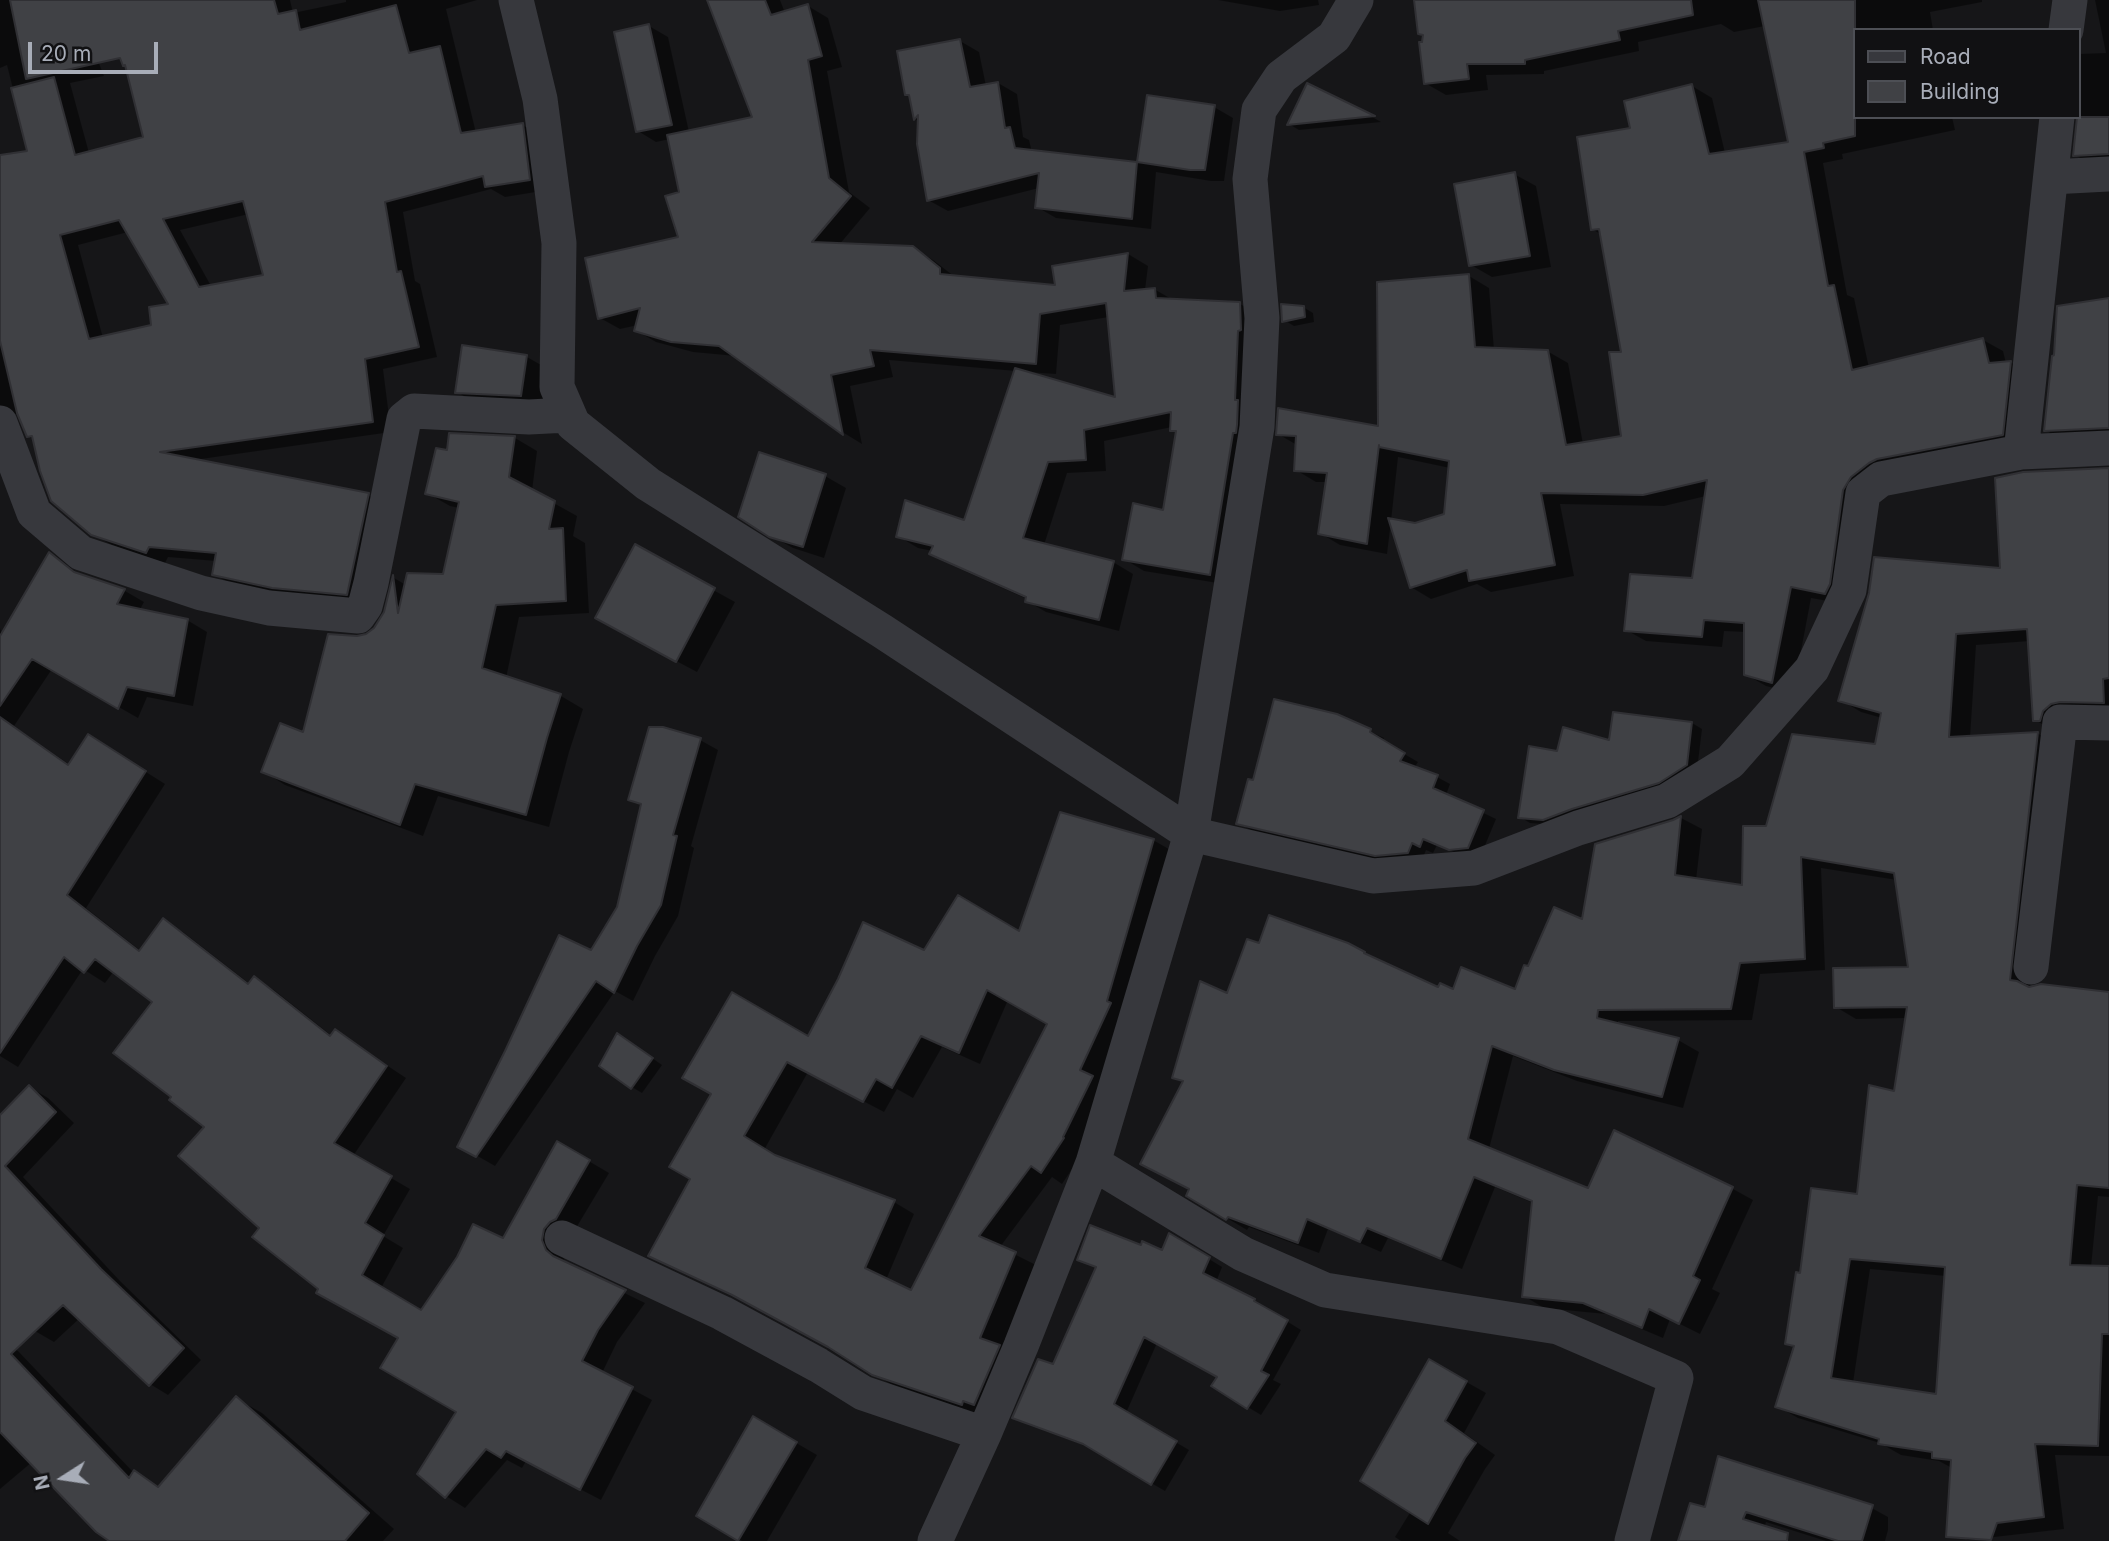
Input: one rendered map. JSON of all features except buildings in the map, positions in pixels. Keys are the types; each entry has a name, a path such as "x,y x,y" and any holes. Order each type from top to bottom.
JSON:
{"street":[{"path":"516,0 540,99 559,243 556,387 573,424 648,484 882,631 1191,834 1373,876 1474,868 1578,828 1667,801 1731,762 1812,669 1849,590 1863,493 1881,479 2021,452 2109,448"},
{"path":"935,1541 984,1434 1093,1163 1191,834 1258,427 1262,318 1250,178 1259,110 1281,77 1334,37 1356,0"},
{"path":"2066,28 2070,0"},
{"path":"2021,452 2056,119"},
{"path":"2051,177 2109,174"},
{"path":"0,423 34,513 81,553 201,593 270,608 358,616 365,606 372,583 404,419 414,411 529,417 568,415"},
{"path":"2031,967 2060,722 2109,723"},
{"path":"1093,1163 1243,1254 1325,1290 1558,1327 1676,1378 1632,1541"},
{"path":"562,1238 722,1313 818,1365 863,1393 984,1434"}]}
